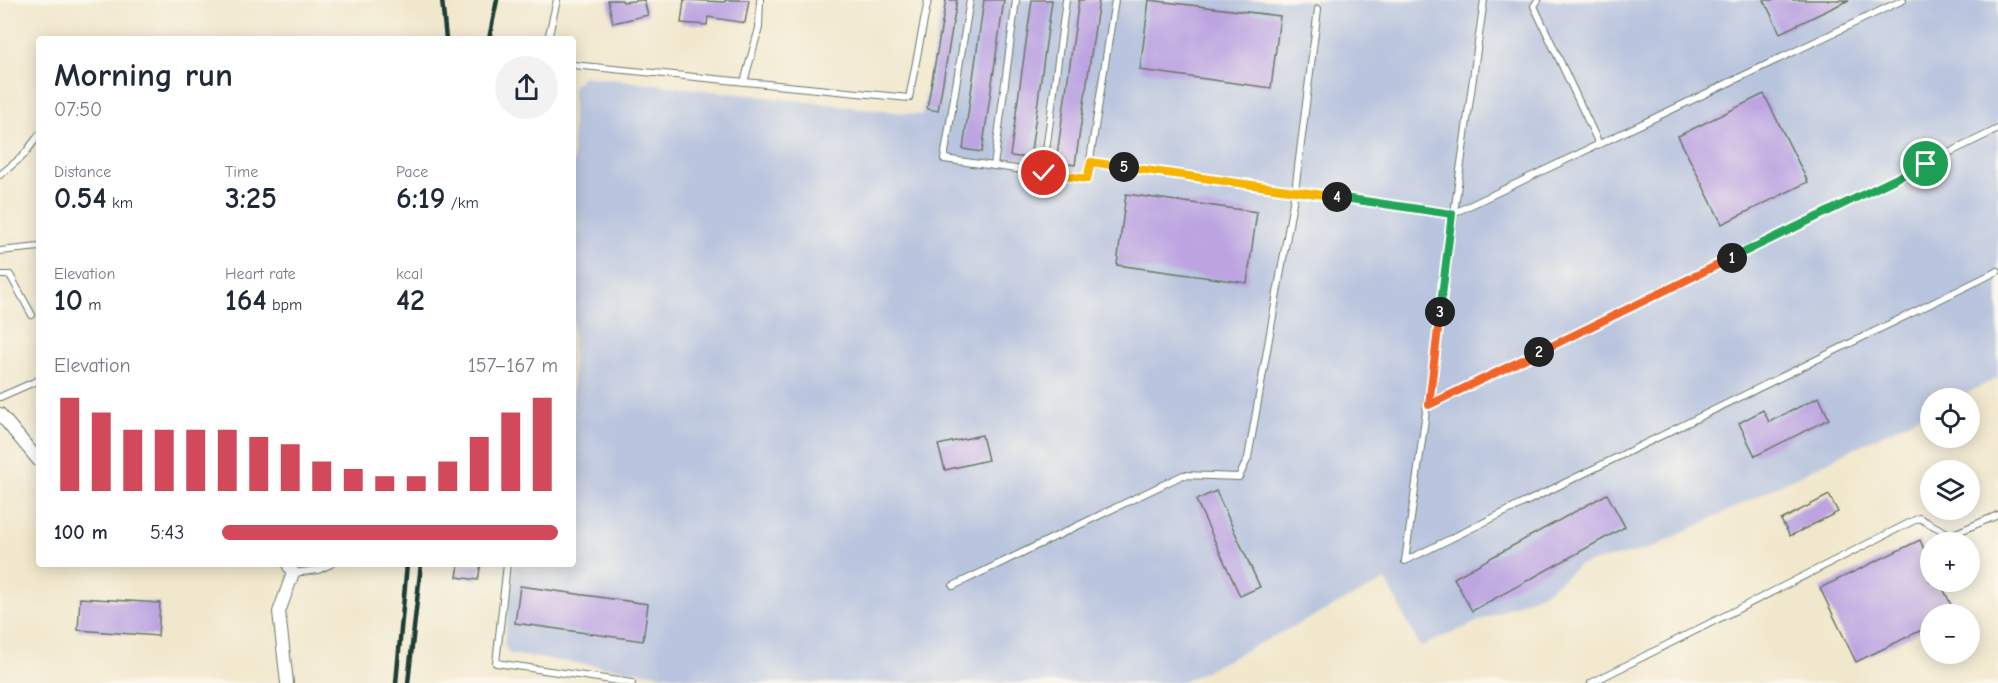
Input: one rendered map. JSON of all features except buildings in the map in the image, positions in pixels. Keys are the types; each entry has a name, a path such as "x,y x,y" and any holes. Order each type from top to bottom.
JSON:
{"street":[{"path":"0,414 36,456"},
{"path":"287,683 279,612 291,568"}],"lane":[{"path":"549,36 557,0"},
{"path":"744,82 759,28 760,0"},
{"path":"576,65 909,98 928,0"},
{"path":"970,0 944,159 1087,179 1115,0"},
{"path":"994,166 1016,0"},
{"path":"1044,173 1066,0"},
{"path":"1484,0 1452,214 1429,405 1405,561 1998,271"},
{"path":"1538,0 1534,6 1599,144"},
{"path":"1091,162 1452,214 1903,0"},
{"path":"953,586 1182,475 1239,477 1248,458 1295,191 1318,9"},
{"path":"1429,405 1998,130"},
{"path":"0,175 22,156 36,139"},
{"path":"0,251 36,248"},
{"path":"0,275 10,275 32,315"},
{"path":"0,397 36,381"},
{"path":"1591,683 1919,518 1951,535 1998,515"},
{"path":"291,568 318,570 324,567"},
{"path":"507,567 496,663 632,683"}],"shaded area":[{"path":"943,0 1998,0 1998,378 1978,388 1920,388 1920,416 1650,549 1579,565 1549,590 1420,647 1386,580 1181,683 724,683 509,654 504,645 514,567 576,567 576,83 583,76 922,115"}],"railway":[{"path":"442,0 446,36"},
{"path":"490,36 497,0"},
{"path":"396,683 407,567"},
{"path":"408,683 421,567"}],"route":[{"path":"1044,173 1087,179 1091,162 1452,214 1429,405 1926,164"}]}
